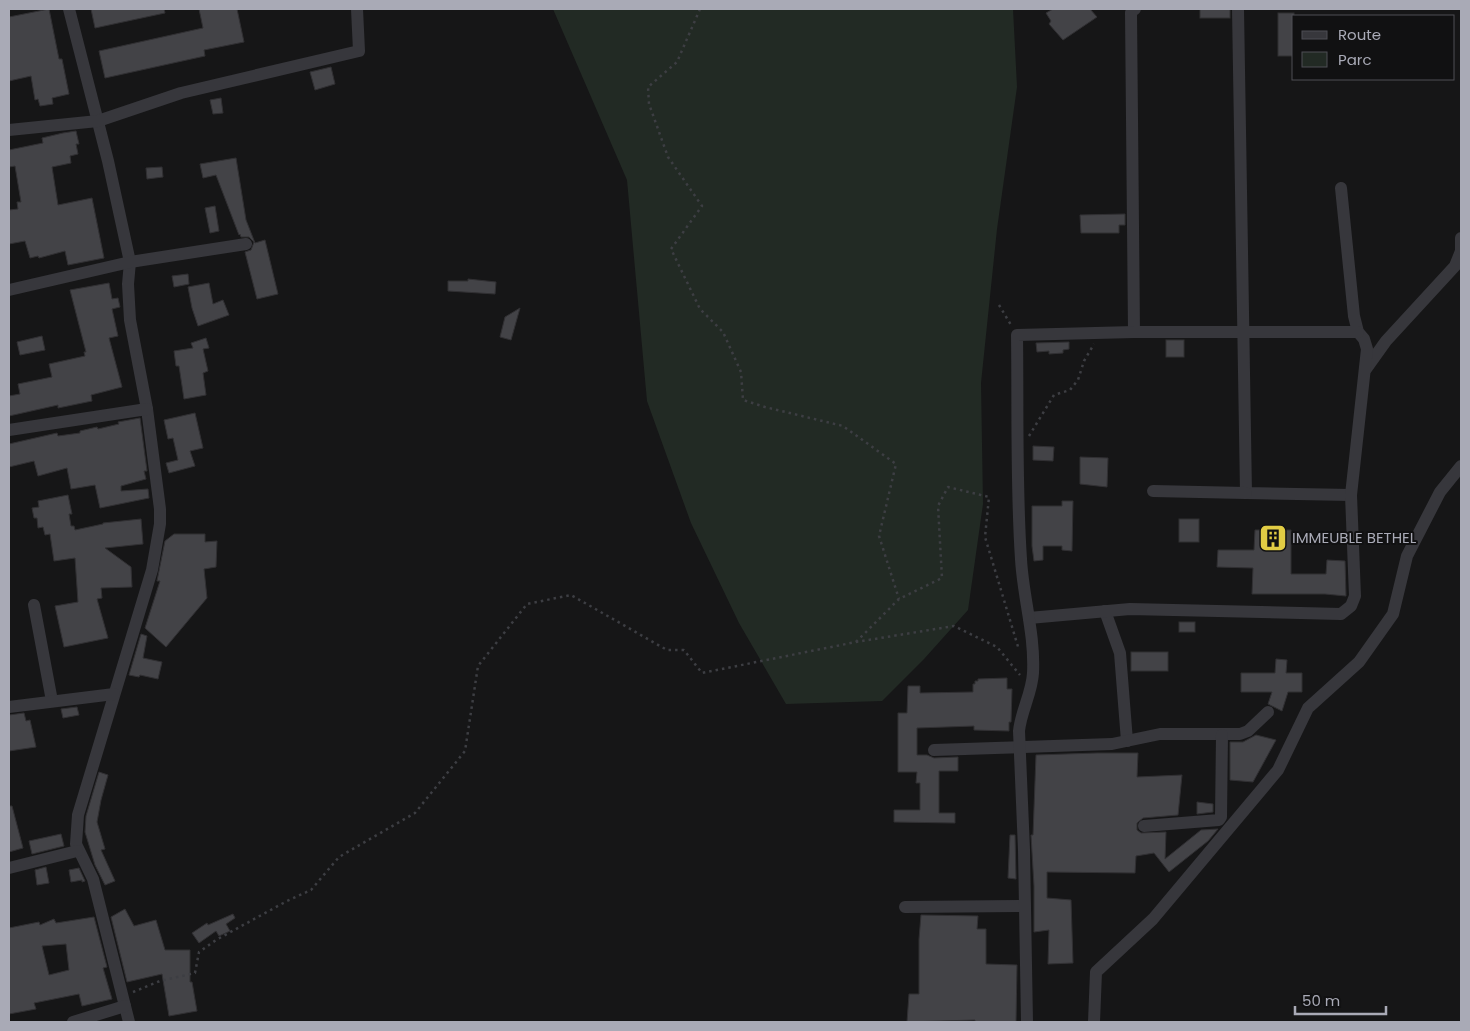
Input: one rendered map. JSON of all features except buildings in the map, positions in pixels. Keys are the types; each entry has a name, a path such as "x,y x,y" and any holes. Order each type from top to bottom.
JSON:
{"street":[{"path":"69,9 98,121 130,262 128,284 130,320 146,409 159,500 160,524 152,570 78,815 76,844 77,850 86,862 93,878 129,1022"},
{"path":"9,130 98,121 181,93 359,51 357,9"},
{"path":"1134,332 1131,12 1135,9"},
{"path":"1238,9 1241,84 1246,493"},
{"path":"1029,618 1130,608 1341,614 1351,606 1355,596 1351,495 1367,349 1364,339 1358,332 1351,300 1341,188"},
{"path":"1365,370 1386,342 1455,266 1461,251 1461,238"},
{"path":"9,290 130,262 246,244"},
{"path":"1027,1022 1024,850 1019,747 1020,717 1031,688 1033,674 1032,638 1020,551 1017,335 1112,332 1358,332"},
{"path":"9,430 146,409"},
{"path":"1094,1022 1096,972 1153,918 1278,770 1308,708 1359,662 1393,614 1407,556 1440,492 1461,466"},
{"path":"1152,491 1351,495"},
{"path":"34,605 52,701"},
{"path":"1104,611 1120,653 1127,741"},
{"path":"9,707 114,694"},
{"path":"934,750 1112,744 1160,734 1222,735 1244,733 1268,712"},
{"path":"1144,826 1219,820 1221,817 1222,735"},
{"path":"9,868 77,850"},
{"path":"905,906 1025,906"},
{"path":"73,1022 124,1001"}],"path":[{"path":"700,9 677,62 648,87 649,104 668,157 702,206 670,249 689,283 700,309 724,332 741,372 743,400 843,426 896,464 879,536 899,599"},
{"path":"999,305 1017,335"},
{"path":"1028,437 1054,395 1070,390 1078,380 1084,361 1094,343 1112,332"},
{"path":"856,642 899,599 942,578 938,506 948,487 989,497 985,537 1019,650"},
{"path":"124,1001 160,981 195,972 199,952 216,940 311,890 339,857 415,813 465,751 478,666 527,604 571,595 667,650 684,650 702,673 856,642 954,626 997,647 1031,688"}],"green space":[{"path":"553,9 1013,9 1017,87 997,229 981,383 983,504 968,610 924,659 882,701 786,704 739,623 691,523 647,401 627,180"}],"place":[{"name":"IMMEUBLE BETHEL","path":"1273,538"}]}
